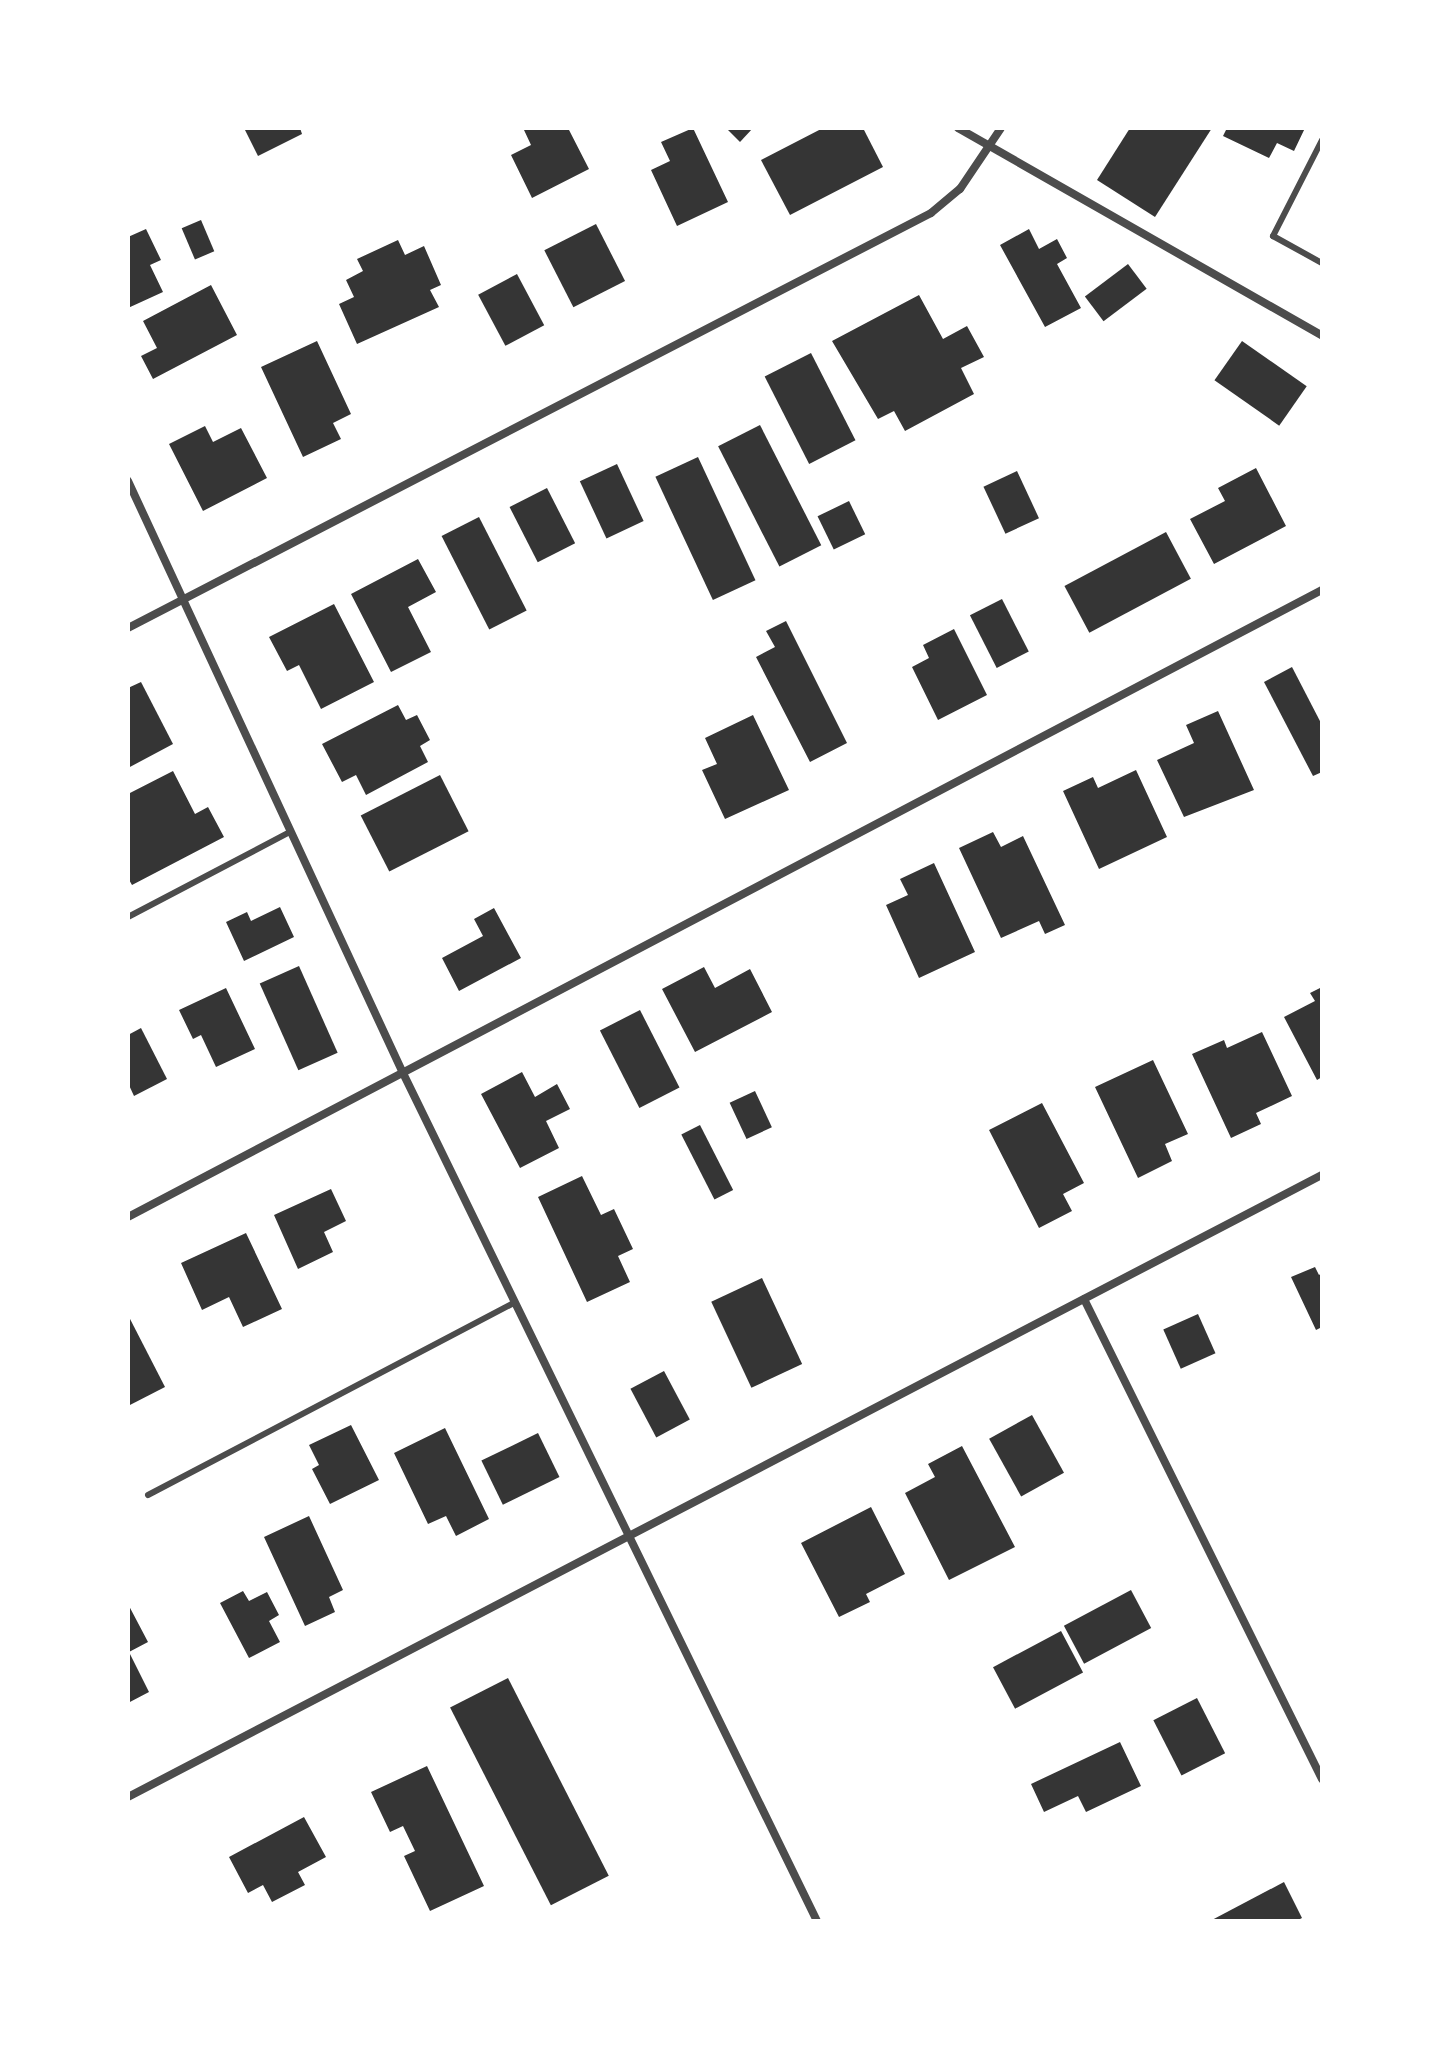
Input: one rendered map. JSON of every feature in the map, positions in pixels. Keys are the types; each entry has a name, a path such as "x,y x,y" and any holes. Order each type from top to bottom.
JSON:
{"street":[{"path":"958,128 1322,336"},
{"path":"128,628 931,213 960,189 1001,128"},
{"path":"128,481 402,1071 817,1921"},
{"path":"128,1217 1322,590"},
{"path":"128,1797 1322,1175"},
{"path":"1084,1299 1322,1779"}],"lane":[{"path":"1322,140 1273,236 1322,263"},
{"path":"128,917 290,832"},
{"path":"148,1495 514,1303"}],"building":[{"path":"244,128 300,128 302,134 258,156"},
{"path":"568,128 589,169 532,198 511,155 531,145 524,130"},
{"path":"693,128 728,202 677,226 651,170 670,161 661,142"},
{"path":"726,128 753,128 740,142"},
{"path":"823,128 863,128 883,167 790,215 761,160"},
{"path":"1130,128 1212,128 1155,217 1097,180"},
{"path":"1227,128 1305,128 1294,151 1277,143 1269,158 1223,136"},
{"path":"201,220 214,251 195,260 182,228"},
{"path":"596,224 625,281 573,307 544,250"},
{"path":"146,229 161,260 150,265 163,292 128,308 128,237"},
{"path":"1029,229 1039,249 1057,239 1067,258 1057,264 1081,308 1045,327 1000,245"},
{"path":"398,240 405,255 424,246 441,285 430,290 439,307 357,344 339,304 354,297 346,280 363,271 357,259"},
{"path":"1128,264 1147,289 1104,321 1085,296"},
{"path":"517,274 544,325 505,346 478,295"},
{"path":"211,285 237,335 153,379 141,356 157,348 143,321"},
{"path":"919,295 943,339 967,326 984,357 961,368 974,394 905,431 894,411 878,419 832,341"},
{"path":"317,341 351,414 333,423 341,439 303,457 261,367"},
{"path":"1242,341 1307,386 1279,426 1214,380"},
{"path":"811,353 855,440 809,464 765,377"},
{"path":"760,425 821,545 779,567 718,446"},
{"path":"205,426 213,442 241,428 267,478 203,511 169,444"},
{"path":"698,457 755,580 713,600 655,477"},
{"path":"617,464 644,521 606,538 580,481"},
{"path":"1256,468 1286,526 1214,564 1190,519 1225,501 1218,488"},
{"path":"1017,471 1039,518 1005,534 983,487"},
{"path":"547,488 575,543 538,562 510,507"},
{"path":"849,501 865,534 834,550 818,516"},
{"path":"479,517 527,611 489,630 442,536"},
{"path":"1166,532 1191,579 1089,633 1064,586"},
{"path":"418,559 436,592 408,607 431,652 391,672 351,594"},
{"path":"1002,599 1029,652 997,668 970,615"},
{"path":"334,604 374,682 321,709 299,665 287,671 269,637"},
{"path":"786,621 847,743 810,762 756,657 775,647 766,631"},
{"path":"954,629 987,695 938,720 912,667 929,658 923,645"},
{"path":"1292,667 1322,725 1322,772 1313,776 1264,682"},
{"path":"141,682 173,744 128,768 128,688"},
{"path":"398,705 406,720 417,715 430,740 420,746 428,762 366,795 356,775 342,782 322,744"},
{"path":"1218,711 1254,790 1184,817 1157,760 1194,743 1186,725"},
{"path":"753,715 789,790 725,819 702,770 717,764 705,738"},
{"path":"1136,770 1167,837 1099,869 1063,791 1093,777 1098,788"},
{"path":"173,771 195,814 208,807 224,837 132,885 128,878 128,794"},
{"path":"440,775 469,831 389,872 361,815"},
{"path":"993,832 1001,847 1023,836 1065,925 1045,934 1039,921 1001,938 959,848"},
{"path":"934,863 975,952 919,978 886,905 908,895 900,879"},
{"path":"280,907 294,937 244,961 226,922 247,912 251,921"},
{"path":"494,908 521,958 459,991 442,958 483,936 474,919"},
{"path":"299,966 338,1053 298,1070 260,983"},
{"path":"704,967 715,988 750,969 772,1012 695,1052 662,989"},
{"path":"1322,987 1322,1077 1317,1080 1284,1017 1315,1001 1310,993"},
{"path":"226,988 255,1049 216,1067 201,1035 193,1039 179,1010"},
{"path":"640,1010 679,1088 639,1108 600,1030"},
{"path":"141,1028 167,1079 134,1096 128,1083 128,1035"},
{"path":"1262,1032 1292,1096 1256,1113 1261,1124 1231,1138 1192,1054 1224,1040 1227,1048"},
{"path":"1153,1060 1188,1134 1165,1144 1172,1161 1138,1178 1095,1087"},
{"path":"522,1072 535,1097 557,1084 570,1109 546,1121 559,1148 520,1168 481,1094"},
{"path":"755,1091 772,1127 747,1139 730,1103"},
{"path":"1042,1103 1084,1183 1063,1194 1072,1211 1039,1228 989,1130"},
{"path":"700,1125 733,1190 714,1200 681,1135"},
{"path":"582,1176 601,1215 614,1209 633,1249 618,1256 630,1282 587,1302 538,1197"},
{"path":"331,1189 346,1221 324,1232 333,1252 298,1269 274,1215"},
{"path":"246,1233 282,1309 243,1327 229,1297 202,1310 181,1263"},
{"path":"1315,1267 1319,1275 1322,1273 1322,1327 1316,1330 1291,1277"},
{"path":"762,1278 802,1364 751,1388 711,1302"},
{"path":"1198,1314 1215,1353 1181,1369 1163,1329"},
{"path":"128,1315 165,1387 128,1406"},
{"path":"664,1371 690,1420 656,1437 630,1389"},
{"path":"1032,1415 1064,1473 1021,1496 989,1439"},
{"path":"351,1425 379,1480 330,1504 312,1469 319,1465 309,1445"},
{"path":"445,1428 489,1519 456,1536 446,1516 428,1524 394,1453"},
{"path":"538,1433 559,1477 503,1505 481,1461"},
{"path":"962,1446 1015,1547 949,1580 905,1493 935,1477 928,1464"},
{"path":"871,1507 905,1574 866,1594 870,1602 839,1617 801,1543"},
{"path":"309,1516 343,1590 329,1597 335,1612 305,1626 264,1537"},
{"path":"1131,1590 1151,1628 1084,1664 1064,1626"},
{"path":"243,1591 249,1601 267,1592 279,1615 269,1621 280,1642 249,1658 220,1603"},
{"path":"128,1604 148,1642 129,1652 149,1692 128,1703"},
{"path":"1061,1631 1083,1672 1015,1709 993,1667"},
{"path":"508,1678 609,1876 551,1905 450,1708"},
{"path":"1197,1698 1225,1753 1181,1775 1153,1720"},
{"path":"1120,1742 1141,1786 1086,1812 1078,1796 1044,1812 1031,1784"},
{"path":"427,1766 484,1886 430,1911 404,1856 415,1851 403,1826 390,1832 371,1792"},
{"path":"304,1817 326,1857 298,1872 305,1885 272,1902 263,1885 248,1893 229,1857"},
{"path":"1284,1882 1302,1918 1296,1921 1210,1921"}]}
